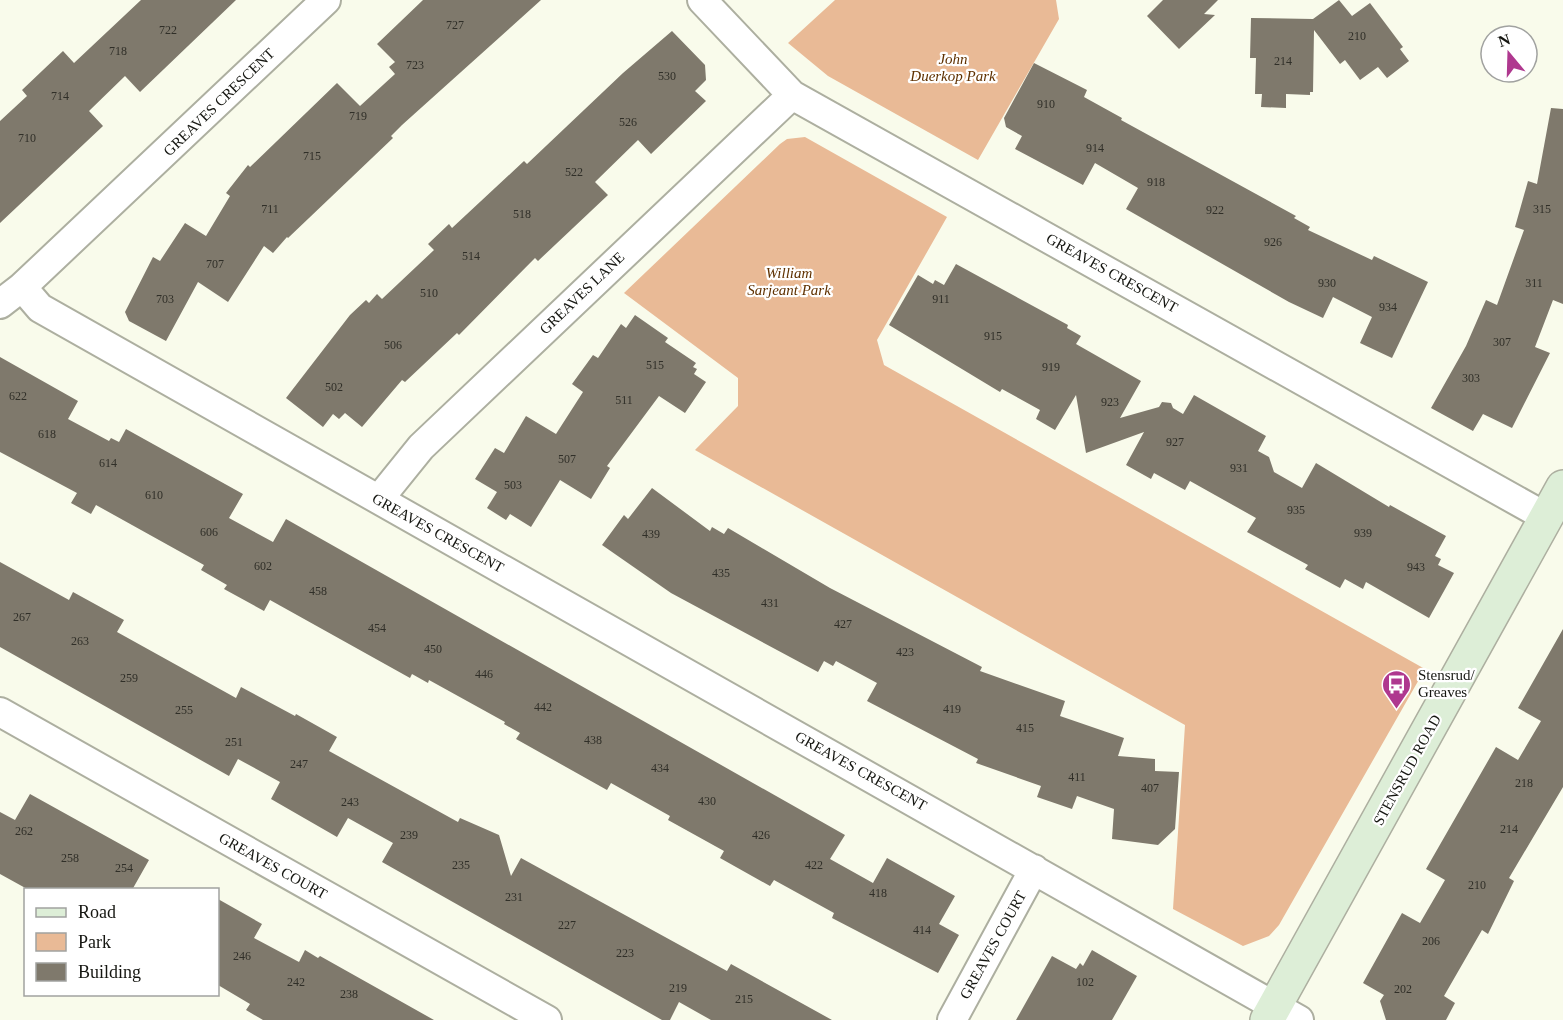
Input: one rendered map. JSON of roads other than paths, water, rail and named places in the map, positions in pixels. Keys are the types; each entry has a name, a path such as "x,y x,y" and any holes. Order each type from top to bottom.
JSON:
{"street":[{"name":"GREAVES CRESCENT","path":"326,0 11,296 40,308 1034,869 1225,978 1280,1016"},
{"name":"GREAVES CRESCENT","path":"702,0 792,95 1546,517"},
{"name":"GREAVES LANE","path":"380,500 421,447 792,95"},
{"name":"STENSRUD ROAD","path":"1280,1016 1563,487"},
{"name":"GREAVES COURT","path":"0,712 547,1020"},
{"name":"GREAVES COURT","path":"952,1020 1034,869"}],"place":[{"name":"Stensrud/ Greaves","path":"1397,710"}],"park label":[{"name":"John Duerkop Park","path":"953,68"},
{"name":"William Sarjeant Park","path":"789,282"}]}
